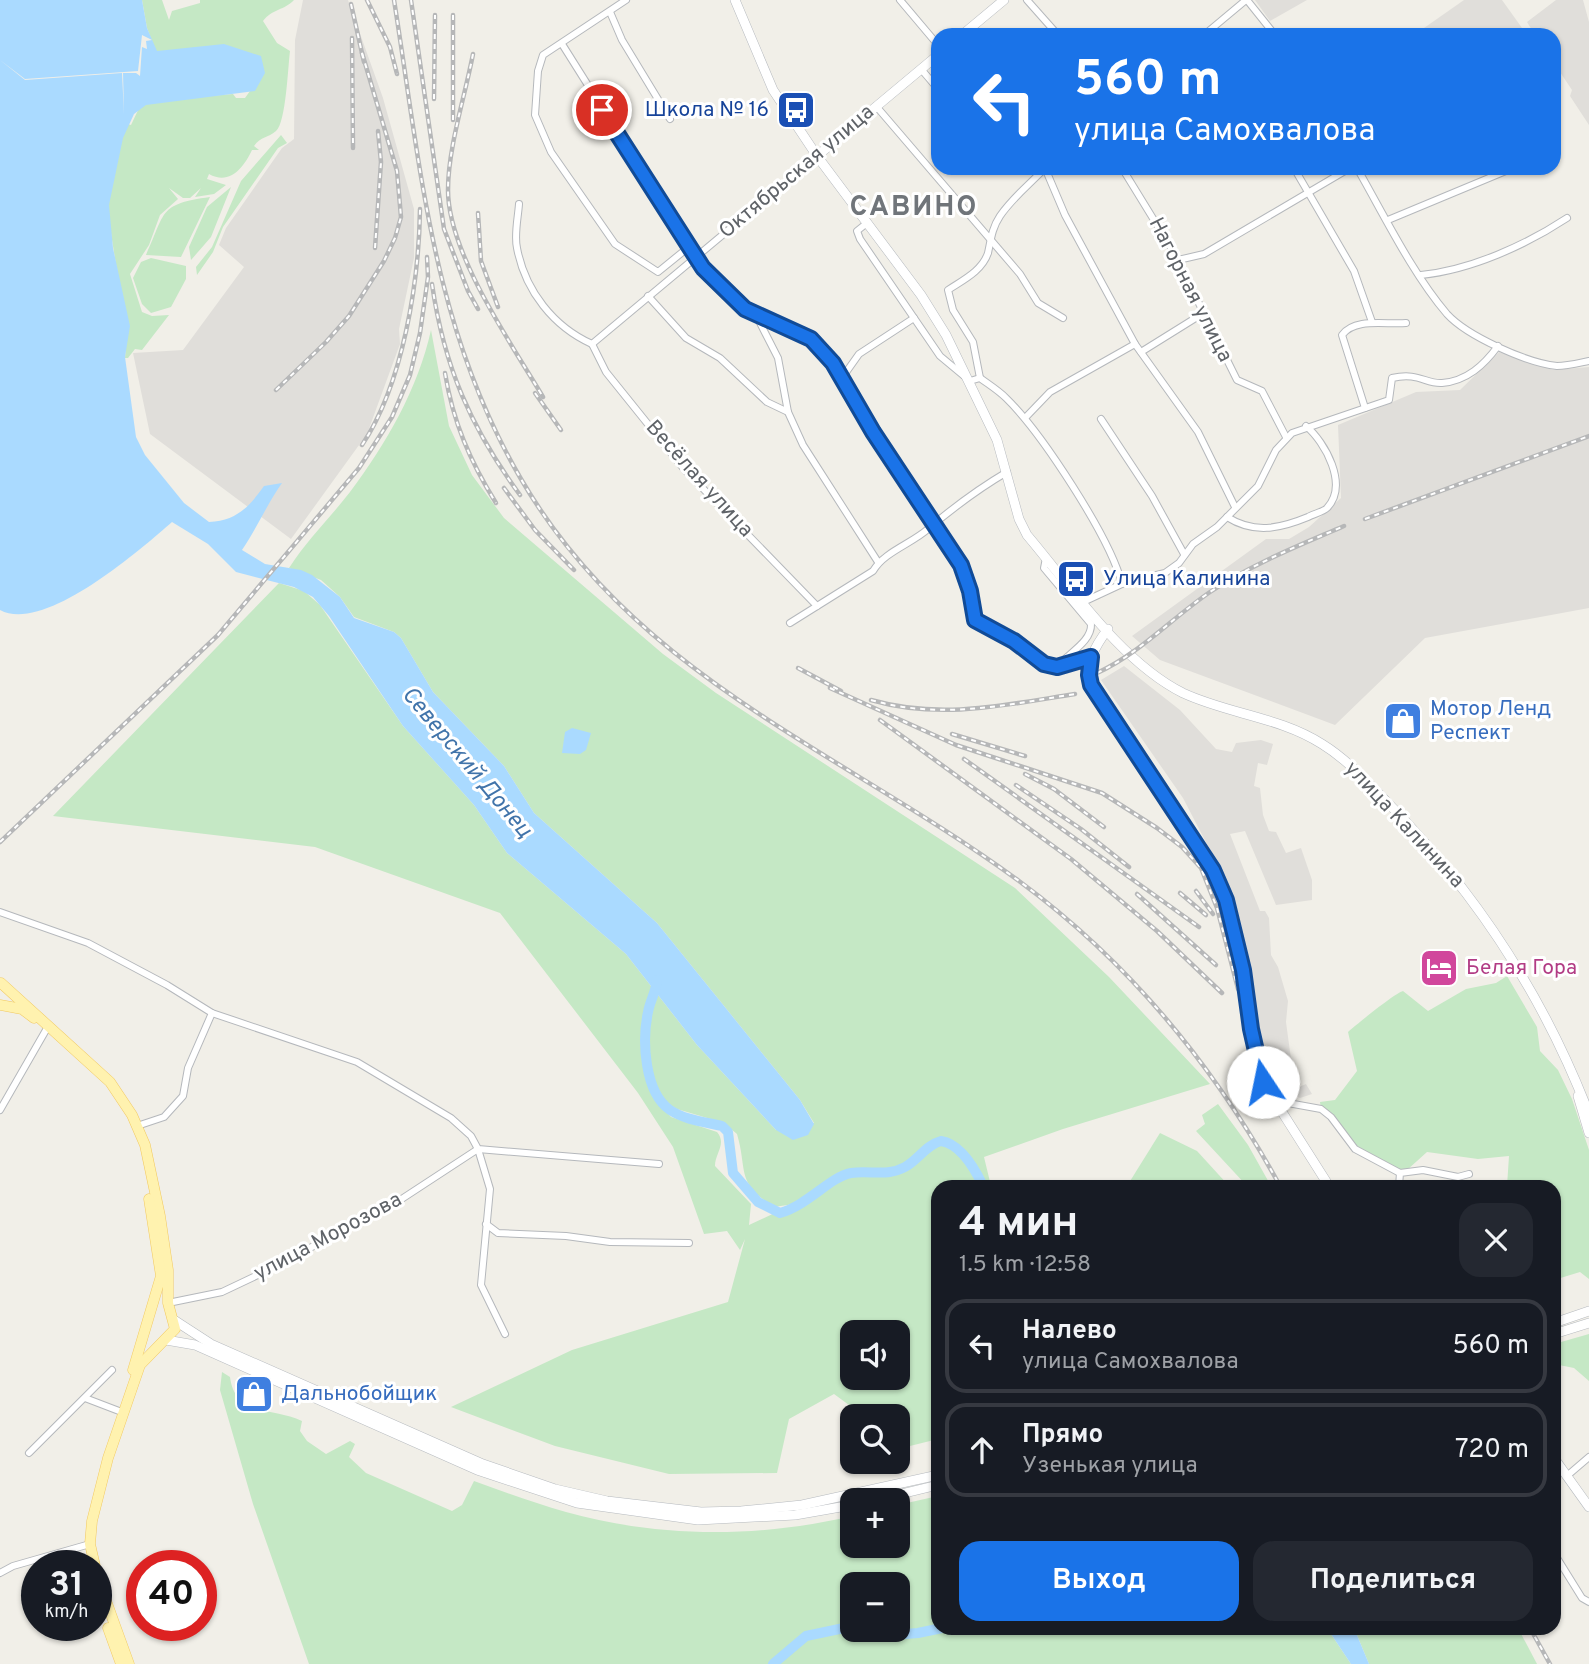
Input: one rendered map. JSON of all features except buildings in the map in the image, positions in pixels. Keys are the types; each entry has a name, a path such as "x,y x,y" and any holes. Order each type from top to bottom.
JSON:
{"main road":[{"name":"улица Калинина","path":"735,0 774,90 817,156 933,312 975,380 1023,528 1046,558 1083,602 1143,665 1180,691 1226,710 1304,734 1355,770 1425,843 1480,911 1536,996 1574,1074"},
{"path":"970,28 1004,0"},
{"name":"Октябрьская улица","path":"817,156 931,61"},
{"path":"1108,629 1091,657 1091,685 1213,870 1226,900 1243,970 1251,1029 1263,1082 1325,1180"},
{"path":"1,982 4,992 0,1003 22,1009 46,1030 107,1086 128,1117 136,1138 161,1271 89,1508 88,1550"},
{"path":"1,982 110,1082 137,1126 148,1156 160,1216 173,1334 141,1364 112,1446 92,1521 90,1550"},
{"path":"1574,1074 1589,1097"},
{"path":"1574,1074 1589,1114"},
{"path":"1574,1074 1580,1108 1589,1133"},
{"path":"149,1315 158,1311 173,1318 198,1338 483,1464 555,1489 607,1501 701,1512 741,1511 802,1505 931,1477"},
{"path":"1561,1321 1589,1311"},
{"path":"1561,1332 1589,1322"},
{"path":"145,1329 153,1339 195,1345 477,1470 577,1503 698,1520 795,1515 840,1507"},
{"path":"1561,1466 1589,1507"},
{"path":"910,1492 931,1487"},
{"path":"112,1617 129,1664"},
{"path":"112,1639 121,1664"}],"street":[{"path":"626,0 543,55 538,71 535,115 551,152 615,244 657,272 690,246"},
{"path":"900,0 931,37"},
{"path":"1027,0 1052,28"},
{"path":"1213,28 1247,0 1270,28"},
{"path":"610,12 622,40 670,119"},
{"path":"562,44 695,256 731,298 756,315 811,339 842,378 961,565 970,591 975,620 1014,641 1044,664 1057,667 1091,657"},
{"path":"921,69 931,81"},
{"path":"876,106 931,172"},
{"name":"Октябрьская улица","path":"592,344 817,156"},
{"path":"933,175 989,242 1020,274 1038,303 1063,318"},
{"path":"975,380 973,342 953,310 948,290 975,272 987,256 992,230 1016,195 1037,175"},
{"path":"1048,175 1065,215 1135,344 1198,432 1235,507"},
{"name":"Нагорная улица","path":"1126,175 1178,260 1202,314 1237,380 1262,391 1286,437"},
{"path":"1298,175 1354,271 1373,322"},
{"path":"1178,260 1204,254 1338,175"},
{"path":"1361,175 1449,316 1498,346 1535,362 1560,366 1589,361"},
{"path":"1388,220 1496,175"},
{"path":"519,204 516,247 531,287 557,324 592,344"},
{"path":"1422,275 1450,272 1546,232 1567,218"},
{"path":"867,223 857,231 860,239 940,356 1004,396 1025,418 1085,508 1118,569 1122,584"},
{"path":"649,296 685,338 720,358 766,402 788,412"},
{"path":"1141,352 1202,314"},
{"path":"756,315 778,358 788,412 803,445 878,562"},
{"path":"842,378 859,354 914,318"},
{"path":"1365,408 1342,335 1345,330 1373,322 1381,325 1406,323"},
{"name":"Весёлая улица","path":"592,344 606,372 684,468 817,606"},
{"path":"1025,418 1050,392 1135,344"},
{"path":"1083,602 1122,584 1165,573 1179,564 1184,554 1227,517 1258,485 1286,437 1306,426 1389,400 1392,378 1408,374 1441,383 1475,372 1498,346"},
{"path":"1101,419 1152,496 1184,554"},
{"path":"1227,517 1242,527 1279,529 1327,508 1335,492 1333,464 1315,434 1306,426"},
{"path":"790,622 873,571 878,562 970,494 1007,472"},
{"path":"1046,558 1044,568 1091,624 1085,639 1057,667"},
{"path":"0,912 88,943 167,985 212,1013 357,1062 451,1118 471,1136 490,1189 481,1285 505,1334"},
{"path":"137,1126 164,1117 183,1096 188,1068 212,1013"},
{"path":"0,1110 46,1030"},
{"path":"1277,1101 1321,1109 1331,1117 1355,1149 1400,1173 1423,1170 1458,1177 1469,1174"},
{"path":"478,1150 659,1164"},
{"name":"улица Морозова","path":"168,1303 222,1292 262,1273 394,1205 478,1150"},
{"path":"1399,1180 1400,1173"},
{"path":"485,1224 498,1233 566,1236 610,1242 690,1243"},
{"path":"29,1453 112,1370"},
{"path":"85,1398 119,1411"},
{"path":"1568,1475 1589,1457"},
{"path":"0,1573 88,1545"},
{"path":"1561,1564 1582,1598 1589,1602"}],"shaded area":[{"path":"303,0 348,0 383,98 414,209 414,258 399,329 400,344 367,434 291,539 150,434 133,353 183,350 244,267 219,245 226,228 282,148 294,139 295,40"},
{"path":"1255,0 1307,0 1270,21"},
{"path":"1464,0 1502,0 1522,28 1424,28"},
{"path":"1556,0 1583,0 1589,22 1589,125 1570,96 1572,90 1561,74 1561,28 1531,28 1527,22"},
{"path":"1499,352 1553,370 1589,367 1589,608 1425,638 1335,725 1160,660 1132,636 1266,539 1289,539 1309,527 1341,498 1338,425 1416,392 1460,390"},
{"path":"1124,666 1180,710 1216,749 1232,752 1236,743 1261,740 1273,744 1267,765 1258,763 1254,786 1260,788 1263,815 1269,831 1276,832 1286,853 1301,848 1312,880 1312,900 1276,905 1245,831 1230,834 1260,911 1265,911 1269,918 1271,955 1278,967 1288,1001 1286,1022 1293,1074 1299,1087 1306,1084 1312,1094 1300,1098 1271,1085 1256,1035 1244,961 1227,893 1211,852 1183,798 1101,680"}],"green space":[{"path":"142,0 162,0 169,20 172,11 200,3 200,0 294,0 263,21 277,43 290,51 279,126 254,146 259,150 252,150 235,173 223,178 209,174 207,179 226,185 214,194 195,197 201,188 190,198 183,198 169,188 178,199 160,215 149,245 130,274 142,312 152,316 169,315 142,350 135,349 125,358 127,333 104,190 125,123 131,125 140,106 149,101 233,94 236,98 245,98 250,91 183,52 156,51 147,28"},
{"path":"281,135 287,143 278,148 223,227 213,252 197,275 196,267 212,247 241,181"},
{"path":"231,187 211,237 191,260 189,247 207,207"},
{"path":"210,197 181,257 146,255 166,212 181,203"},
{"path":"151,258 186,266 186,279 171,307 151,313 142,304 133,278 141,262"},
{"path":"431,330 449,426 472,475 504,518 663,654 716,693 1015,888 1109,977 1210,1084 1063,1129 984,1157 990,1180 931,1180 931,1441 910,1446 910,1404 848,1404 834,1394 789,1419 777,1473 669,1474 555,1446 451,1407 572,1350 728,1302 745,1239 740,1250 727,1231 704,1234 673,1147 638,1093 500,913 315,847 53,816 279,583 304,591 320,605 403,726 474,805 507,853 626,954 697,1045 776,1130 814,1123 800,1100 657,923 534,813 504,766 433,692 401,638 394,632 354,617 340,597 321,580 289,568 376,455 409,395","holes":["653,1095 677,1109 724,1123 737,1134 745,1175 753,1190 774,1207 794,1204 749,1225 751,1204 715,1166 721,1145 720,1136 717,1132 671,1117"]},
{"path":"1507,976 1537,1027 1540,1051 1558,1070 1572,1099 1589,1150 1589,1279 1580,1272 1561,1278 1561,1180 1507,1180 1509,1156 1478,1159 1427,1152 1407,1170 1400,1172 1356,1148 1321,1108 1320,1102 1335,1100 1357,1071 1348,1032 1392,997 1403,991 1428,1011 1466,989 1496,983"},
{"path":"1218,1104 1248,1145 1268,1180 1241,1180 1196,1131 1205,1124 1202,1115"},
{"path":"1160,1133 1197,1151 1224,1180 1131,1180"},
{"path":"1589,1334 1589,1381 1574,1368 1561,1365 1561,1342"},
{"path":"222,1372 230,1377 233,1390 239,1399 248,1405 302,1421 300,1431 307,1441 326,1454 350,1441 355,1444 349,1457 366,1473 452,1511 462,1505 474,1481 566,1512 637,1527 709,1532 745,1531 840,1518 840,1558 910,1558 910,1502 931,1498 931,1635 1332,1635 1351,1664 309,1664 253,1504 220,1390"},
{"path":"1357,1635 1522,1635 1537,1664 1369,1664"}],"water":[{"path":"0,0 142,0 147,28 157,51 224,44 261,56 265,73 255,91 146,105 134,114 123,138 109,205 113,248 130,326 125,357 136,437 145,455 184,503 209,522 234,516 253,500 264,486 282,483 242,550 265,564 301,570 312,575 340,597 354,618 394,632 401,638 433,692 504,766 534,813 657,923 800,1100 814,1124 808,1135 793,1140 776,1130 697,1045 626,954 507,853 474,805 403,726 329,616 313,597 294,587 236,572 208,544 172,522 115,568 65,600 41,610 19,614 0,610"},
{"path":"572,728 591,733 586,750 580,754 562,753 565,732"},
{"path":"1332,1635 1357,1635 1369,1664 1351,1664"}],"pier":[{"path":"142,35 152,40 146,41 147,49 142,47 140,76 136,73 123,73 124,114 122,73 25,80 0,60 25,79 138,71"}],"waterway":[{"name":"Северский Донец","path":"657,980 648,1012 645,1037 647,1065 655,1091 661,1102 670,1110 682,1116 722,1126 728,1132 733,1173 758,1202 780,1213 851,1173 885,1173 898,1170 941,1141 961,1152 980,1180"},
{"path":"773,1664 806,1636 844,1628 881,1636 931,1630"}],"railway":[{"path":"367,0 390,47 397,74"},
{"path":"394,0 434,246 467,364 491,422 521,479 568,548 623,607 683,659 747,706 952,835 1059,912 1097,946 1166,1019 1227,1100 1277,1180"},
{"path":"411,0 444,229 468,291 478,309"},
{"path":"351,4 364,62"},
{"path":"434,99 435,15"},
{"path":"453,15 453,120"},
{"path":"352,38 353,148"},
{"path":"276,390 349,316 384,261 401,217 397,171 362,53"},
{"path":"473,54 451,157 448,190 451,215 458,241 484,297 543,397"},
{"path":"375,248 381,162 378,131"},
{"path":"362,445 388,393 406,332 416,268 420,209"},
{"path":"478,213 481,261 498,307"},
{"path":"0,842 218,635 359,468 392,417 410,375 420,333 428,277 427,257"},
{"path":"432,284 444,343 462,396 487,445 520,495"},
{"path":"445,373 464,441 496,503"},
{"path":"535,393 561,430"},
{"path":"1365,519 1589,436"},
{"path":"504,488 535,530 574,570"},
{"path":"1097,673 1127,656 1226,582 1344,526"},
{"path":"798,668 841,691"},
{"path":"830,688 956,745 1102,793 1157,828 1182,847 1201,868 1217,908 1238,989"},
{"path":"871,700 897,706 948,710 998,706 1075,694"},
{"path":"880,720 1071,859 1157,931 1222,993"},
{"path":"952,734 1025,756"},
{"path":"964,759 1199,927"},
{"path":"1025,774 1054,789 1104,827"},
{"path":"1016,785 1081,829 1129,867"},
{"path":"1196,891 1213,914"},
{"path":"1180,893 1206,915"},
{"path":"1137,894 1216,965"},
{"path":"1534,1635 1550,1664"}],"place":[{"name":"Школа № 16","path":"796,110"},
{"name":"Улица Калинина","path":"1076,579"},
{"name":"Мотор Ленд Респект","path":"1403,721"},
{"name":"Белая Гора","path":"1439,968"},
{"name":"Дальнобойщик","path":"254,1394"}],"district":[{"name":"САВИНО","path":"914,208"}],"route":[{"path":"602,110 703,268 745,309 811,339 833,363 873,432 961,565 970,591 972,615 975,620 1014,641 1044,664 1057,667 1083,657 1091,657 1091,685 1203,852 1226,900 1243,970 1251,1029 1260,1058 1263,1082"}]}
